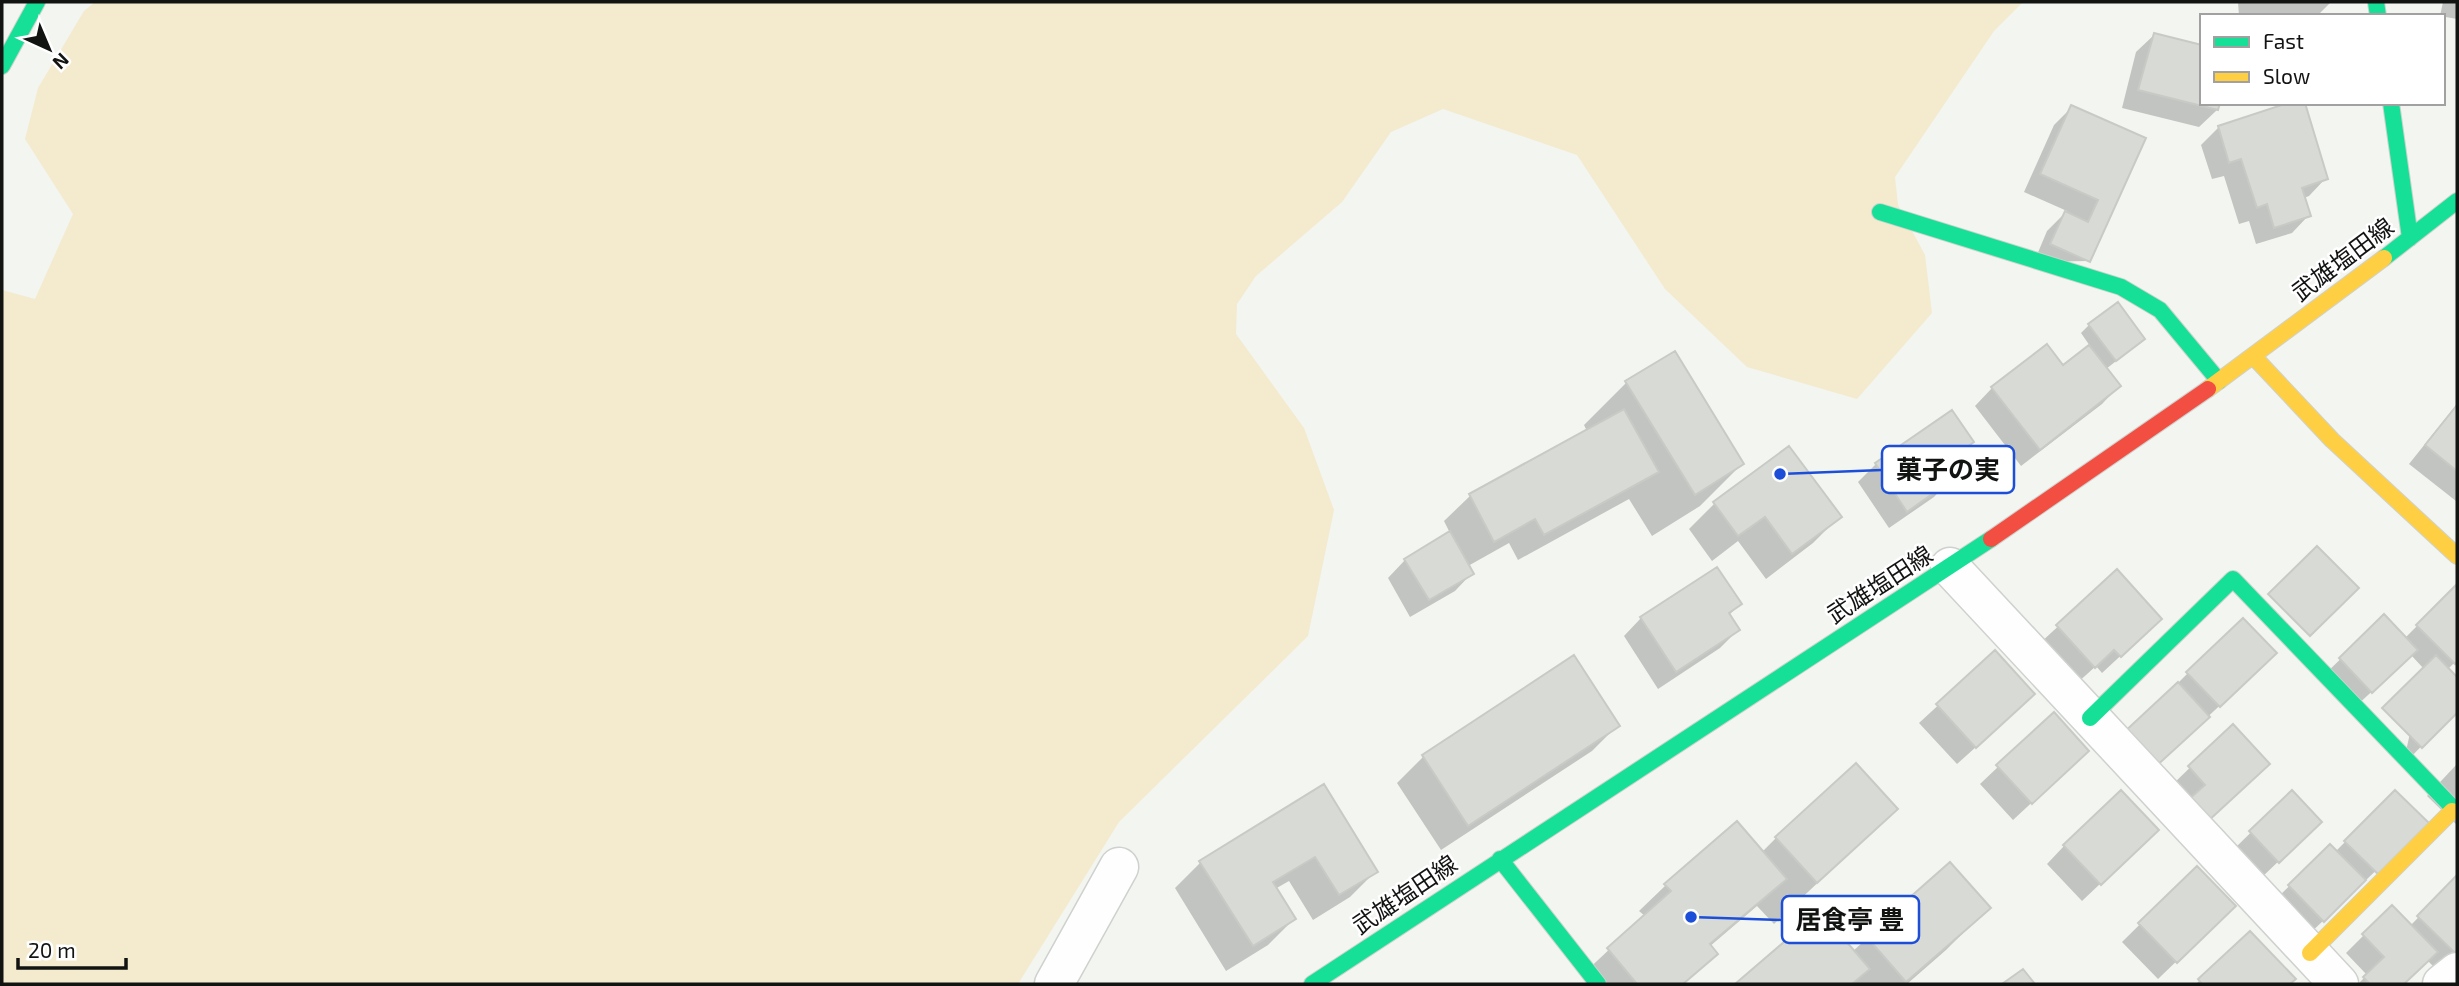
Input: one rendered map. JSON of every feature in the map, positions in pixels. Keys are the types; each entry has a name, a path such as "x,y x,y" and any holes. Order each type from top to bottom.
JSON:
{"street":[{"path":"2,66 37,2"},
{"path":"2391,105 2410,237"},
{"name":"武雄塩田線","path":"1312,984 1950,567 2254,357 2457,201"},
{"path":"1880,212 2121,287 2160,310 2219,381"},
{"path":"2254,357 2332,440 2453,544"},
{"path":"1950,567 2339,984"},
{"path":"2090,718 2233,579 2454,809 2310,954"},
{"path":"1500,859 1598,984"},
{"path":"1054,984 1119,867"},
{"path":"2442,984 2457,972"}],"shaded area":[{"path":"95,2 2023,2 1994,31 1895,177 1898,205 1925,255 1932,313 1857,399 1747,367 1665,289 1577,155 1443,109 1391,132 1342,202 1256,276 1237,304 1236,334 1304,428 1334,510 1308,636 1119,822 1018,984 2,984 2,290 35,299 73,214 25,139 38,88 84,11"}],"building":[{"path":"2154,33 2200,44 2200,105 2219,105 2218,110 2138,90"},
{"path":"2071,105 2146,138 2090,262 2050,244 2065,211 2088,222 2098,200 2040,174"},
{"path":"2282,105 2306,105 2328,179 2302,188 2311,216 2274,228 2267,204 2257,208 2241,159 2229,163 2218,126"},
{"path":"2118,302 2145,339 2116,361 2088,324"},
{"path":"2047,344 2063,365 2089,345 2121,386 2040,450 1991,387"},
{"path":"1675,351 1744,464 1695,495 1625,381"},
{"path":"2457,405 2457,471 2425,445"},
{"path":"1624,409 1659,472 1544,535 1535,519 1494,542 1469,494"},
{"path":"1952,410 1974,442 1943,464 1953,479 1907,512 1875,463"},
{"path":"1789,446 1842,517 1792,554 1765,517 1738,536 1713,502"},
{"path":"1450,531 1474,574 1429,600 1404,559"},
{"path":"2317,546 2359,588 2310,636 2268,594"},
{"path":"1717,567 1742,604 1729,613 1740,630 1676,672 1640,617"},
{"path":"2117,569 2162,619 2121,657 2114,650 2095,668 2056,625"},
{"path":"2457,584 2457,662 2455,664 2416,625"},
{"path":"2384,614 2418,650 2372,693 2339,658"},
{"path":"2243,618 2277,653 2220,707 2186,672"},
{"path":"1995,650 2035,694 1976,748 1936,704"},
{"path":"1574,655 1620,726 1468,826 1422,755"},
{"path":"2436,655 2457,677 2457,713 2422,748 2382,708"},
{"path":"2178,682 2210,717 2153,769 2121,735"},
{"path":"2054,712 2089,751 2032,804 1996,765"},
{"path":"2233,724 2270,764 2207,822 2187,801 2205,785 2188,766"},
{"path":"1856,763 1898,809 1817,883 1775,837"},
{"path":"1324,784 1378,872 1339,895 1315,857 1273,882 1296,919 1253,946 1199,861"},
{"path":"2121,790 2159,830 2101,885 2063,845"},
{"path":"2292,790 2322,822 2279,863 2249,831"},
{"path":"2395,790 2429,823 2378,874 2344,841"},
{"path":"1737,821 1787,879 1710,944 1718,954 1683,984 1637,984 1607,948 1671,891 1664,884"},
{"path":"2330,844 2366,880 2324,922 2288,885"},
{"path":"1950,862 1991,908 1906,982 1866,936"},
{"path":"2197,866 2236,906 2177,963 2138,923"},
{"path":"2457,875 2457,950 2455,953 2417,916"},
{"path":"2392,905 2438,952 2404,984 2370,984 2363,977 2384,957 2362,934"},
{"path":"1820,911 1870,969 1852,984 1735,984"},
{"path":"2250,931 2296,979 2290,984 2202,984 2198,979"},
{"path":"2023,969 2035,984 2002,984"}],"traffic: fast":[{"path":"2,66 37,2"},
{"path":"2376,2 2378,14"},
{"path":"2391,105 2410,238"},
{"path":"2384,258 2457,201"},
{"path":"1880,212 2121,287 2160,310 2219,381"},
{"path":"1312,984 1991,539"},
{"path":"2090,718 2233,579 2454,809 2452,811"},
{"path":"1500,859 1598,984"}],"traffic: slow":[{"path":"2208,389 2384,258"},
{"path":"2254,357 2332,440 2457,556"},
{"path":"2310,953 2452,811"}],"traffic: jam":[{"path":"1991,539 2208,389"}],"place":[{"name":"菓子の実","path":"1780,474"},
{"name":"居食亭 豊","path":"1691,917"}]}
